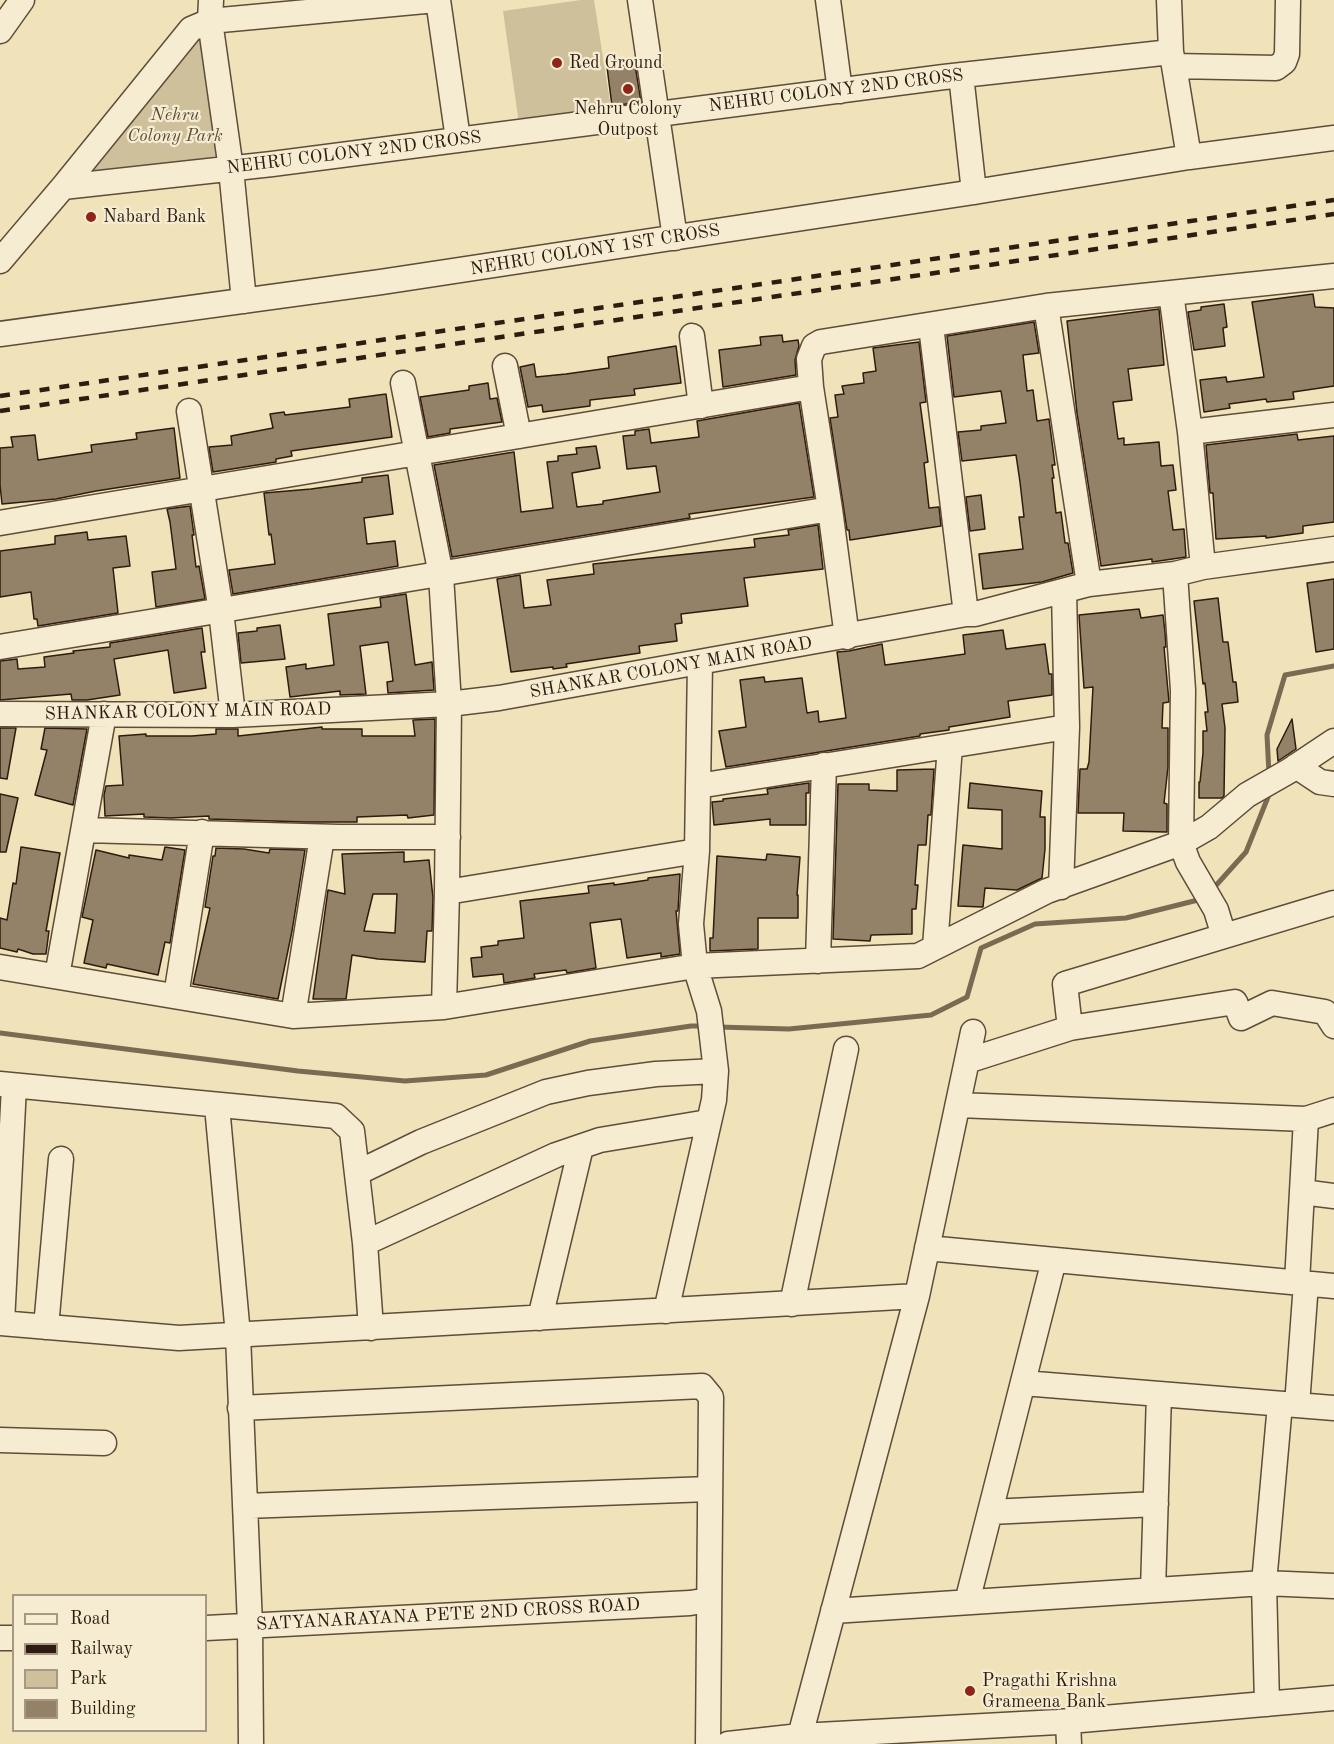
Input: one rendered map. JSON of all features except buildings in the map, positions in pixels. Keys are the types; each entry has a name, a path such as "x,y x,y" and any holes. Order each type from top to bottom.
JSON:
{"street":[{"path":"1,27 22,0"},
{"path":"3,250 63,187 191,29 210,9 437,0 458,139"},
{"path":"640,0 675,238"},
{"path":"828,0 840,91"},
{"path":"1169,0 1172,59 1189,157"},
{"name":"NEHRU COLONY 2ND CROSS","path":"63,187 231,169 961,75 1172,59 1276,68 1284,62 1287,54 1288,0"},
{"path":"210,9 231,169 244,301"},
{"path":"961,75 974,192"},
{"name":"NEHRU COLONY 1ST CROSS","path":"0,334 675,238 1189,157 1334,138"},
{"path":"847,637 811,387 809,359 814,346 821,342 1046,306 1334,276"},
{"path":"1172,293 1190,432 1203,567"},
{"path":"1046,306 1089,584"},
{"path":"931,326 966,614"},
{"path":"692,336 701,406"},
{"path":"505,366 519,436"},
{"path":"403,383 441,575 449,704 444,1008"},
{"path":"0,523 811,387"},
{"path":"189,411 220,611 233,715"},
{"path":"1190,432 1334,415"},
{"path":"0,647 830,509"},
{"name":"SHANKAR COLONY MAIN ROAD","path":"0,714 233,715 449,704 499,698 975,614 1089,584 1175,574 1203,567 1334,549"},
{"path":"1175,574 1183,690 1181,843 1188,862 1208,895 1224,936"},
{"path":"1061,887 1067,727 1064,591"},
{"path":"666,1311 714,1100 715,1059 709,1011 695,966 691,924 697,852 700,663"},
{"path":"57,976 104,714"},
{"path":"698,786 1067,727"},
{"path":"0,967 293,1016 444,1008 695,966 918,956 1047,891 1181,843 1209,827 1247,795 1334,741"},
{"path":"935,947 950,746"},
{"path":"818,961 824,765"},
{"path":"1293,768 1320,782 1334,784"},
{"path":"84,830 322,837 448,837"},
{"path":"176,996 202,832"},
{"path":"293,1016 322,837"},
{"path":"447,891 697,852"},
{"path":"1070,1028 1065,984 1334,903"},
{"path":"967,1061 1070,1028 1235,1002 1240,1018 1272,1003 1325,1012 1334,1026"},
{"path":"800,1736 917,1296 973,1032"},
{"path":"792,1304 846,1049"},
{"path":"357,1173 421,1142 546,1092 588,1083 656,1074 715,1059"},
{"path":"371,1328 365,1243 352,1131 336,1116 7,1085 1,1323 178,1338 371,1328 917,1296"},
{"path":"958,1105 1306,1119 1334,1110"},
{"path":"217,1106 238,1335 250,1625 251,1744"},
{"path":"1267,1704 1264,1583 1302,1283 1302,1192 1306,1119"},
{"path":"365,1243 556,1155 600,1140 708,1122"},
{"path":"540,1318 581,1147"},
{"path":"46,1327 61,1160"},
{"path":"1302,1192 1334,1196"},
{"path":"927,1248 1334,1286"},
{"path":"967,1602 1054,1260"},
{"path":"1023,1383 1334,1408"},
{"path":"240,1408 702,1386 711,1397 709,1489 700,1601 708,1744"},
{"path":"1154,1590 1159,1394"},
{"path":"0,1440 104,1443"},
{"path":"245,1506 709,1489"},
{"path":"990,1512 1156,1504"},
{"path":"833,1611 1264,1583 1334,1586"},
{"name":"SATYANARAYANA PETE 2ND CROSS ROAD","path":"207,1628 700,1601"},
{"path":"728,1744 800,1736 1069,1732 1267,1704 1334,1698"}],"green space":[{"name":"Red Ground","path":"594,0 612,115 520,131 503,11"},
{"name":"Nehru Colony Park","path":"207,29 226,167 71,182 192,32"}],"waterway":[{"path":"1269,774 1267,735 1285,675 1334,666"},
{"path":"1211,891 1246,852 1270,792"},
{"path":"718,1027 789,1029 931,1015 967,997 981,948 1035,924 1126,918 1202,899"},
{"path":"0,1033 298,1071 405,1081 486,1075 590,1041 691,1026 706,1026"}],"railway":[{"path":"0,396 1334,200"},
{"path":"0,411 1334,214"}],"place":[{"name":"Red Ground","path":"557,63"},
{"name":"Nehru Colony Outpost","path":"628,89"},
{"name":"Nabard Bank","path":"91,217"},
{"name":"Pragathi Krishna Grameena Bank","path":"970,1691"}]}
